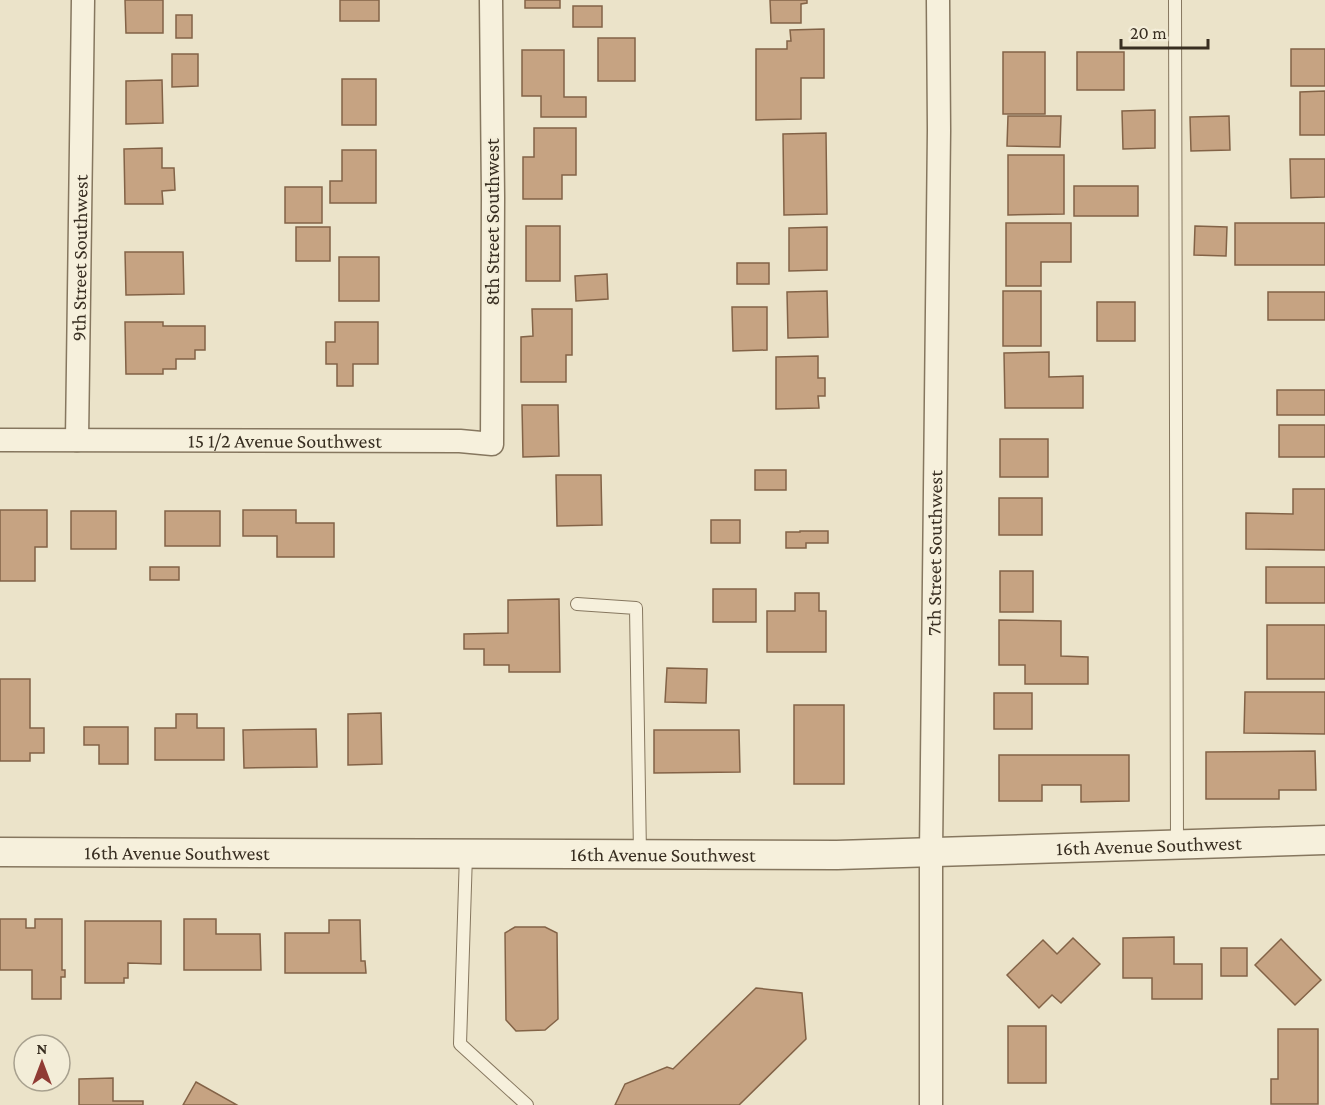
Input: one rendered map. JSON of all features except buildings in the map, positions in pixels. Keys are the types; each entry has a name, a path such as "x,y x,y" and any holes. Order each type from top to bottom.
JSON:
{"street":[{"name":"9th Street Southwest","path":"77,440 83,0"},
{"name":"8th Street Southwest","path":"491,0 492,444"},
{"name":"7th Street Southwest","path":"931,1105 931,852 939,130 938,0"},
{"path":"0,440 77,440"},
{"name":"15 1/2 Avenue Southwest","path":"77,440 448,441 492,444"},
{"name":"16th Avenue Southwest","path":"0,852 837,855 1325,840"}],"lane":[{"path":"1174,0 1178,844"},
{"path":"577,603 636,608 640,854"},
{"path":"466,854 460,1044 527,1105"}]}
